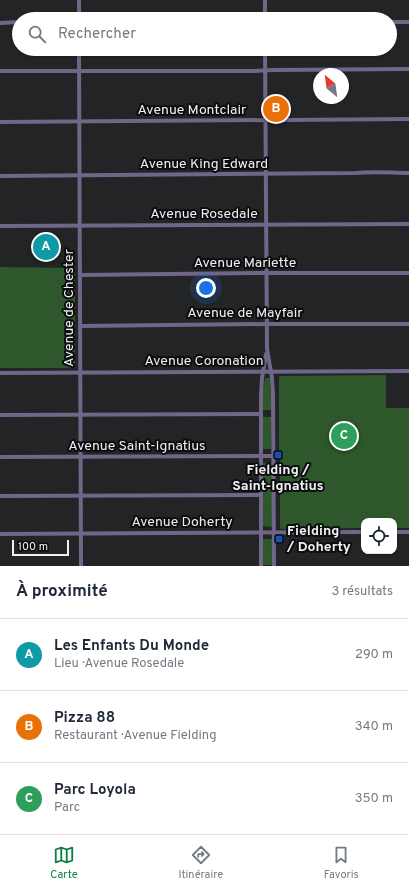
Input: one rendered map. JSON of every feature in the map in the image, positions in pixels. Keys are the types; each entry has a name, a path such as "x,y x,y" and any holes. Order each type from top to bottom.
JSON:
{"street":[{"path":"79,0 79,12"},
{"path":"265,0 265,12"},
{"path":"0,22 12,22"},
{"path":"397,22 409,22"},
{"name":"Avenue de Chester","path":"79,56 81,566"},
{"path":"265,56 267,349 273,394 274,566"},
{"path":"0,71 409,69"},
{"name":"Avenue Montclair","path":"0,122 409,119"},
{"name":"Avenue King Edward","path":"0,176 366,172 409,173"},
{"name":"Avenue Rosedale","path":"0,226 409,224"},
{"name":"Avenue Mariette","path":"80,275 409,273"},
{"name":"Avenue de Mayfair","path":"80,326 409,324"},
{"path":"261,566 261,393 267,349"},
{"name":"Avenue Coronation","path":"0,373 409,372"},
{"path":"0,415 261,414"},
{"name":"Avenue Saint-Ignatius","path":"0,457 273,456"},
{"path":"0,496 261,495"},
{"name":"Avenue Doherty","path":"0,534 361,532"},
{"path":"397,532 409,532"}],"green space":[{"path":"0,267 75,268 75,368 0,368"},
{"path":"386,375 386,408 409,408 409,528 397,528 397,518 361,518 361,528 280,528 279,377"},
{"path":"265,378 270,379 272,410 262,410"},
{"path":"262,417 272,417 271,449 263,449"},
{"path":"263,463 272,463 272,527 263,526"},
{"path":"263,539 272,539 272,565 263,565"}],"place":[{"name":"Pizza 88","path":"276,109"},
{"name":"Les Enfants Du Monde","path":"46,247"},
{"name":"Parc Loyola","path":"344,436"},
{"name":"Fielding / Saint-Ignatius","path":"278,455"},
{"name":"Fielding / Doherty","path":"279,539"}]}
